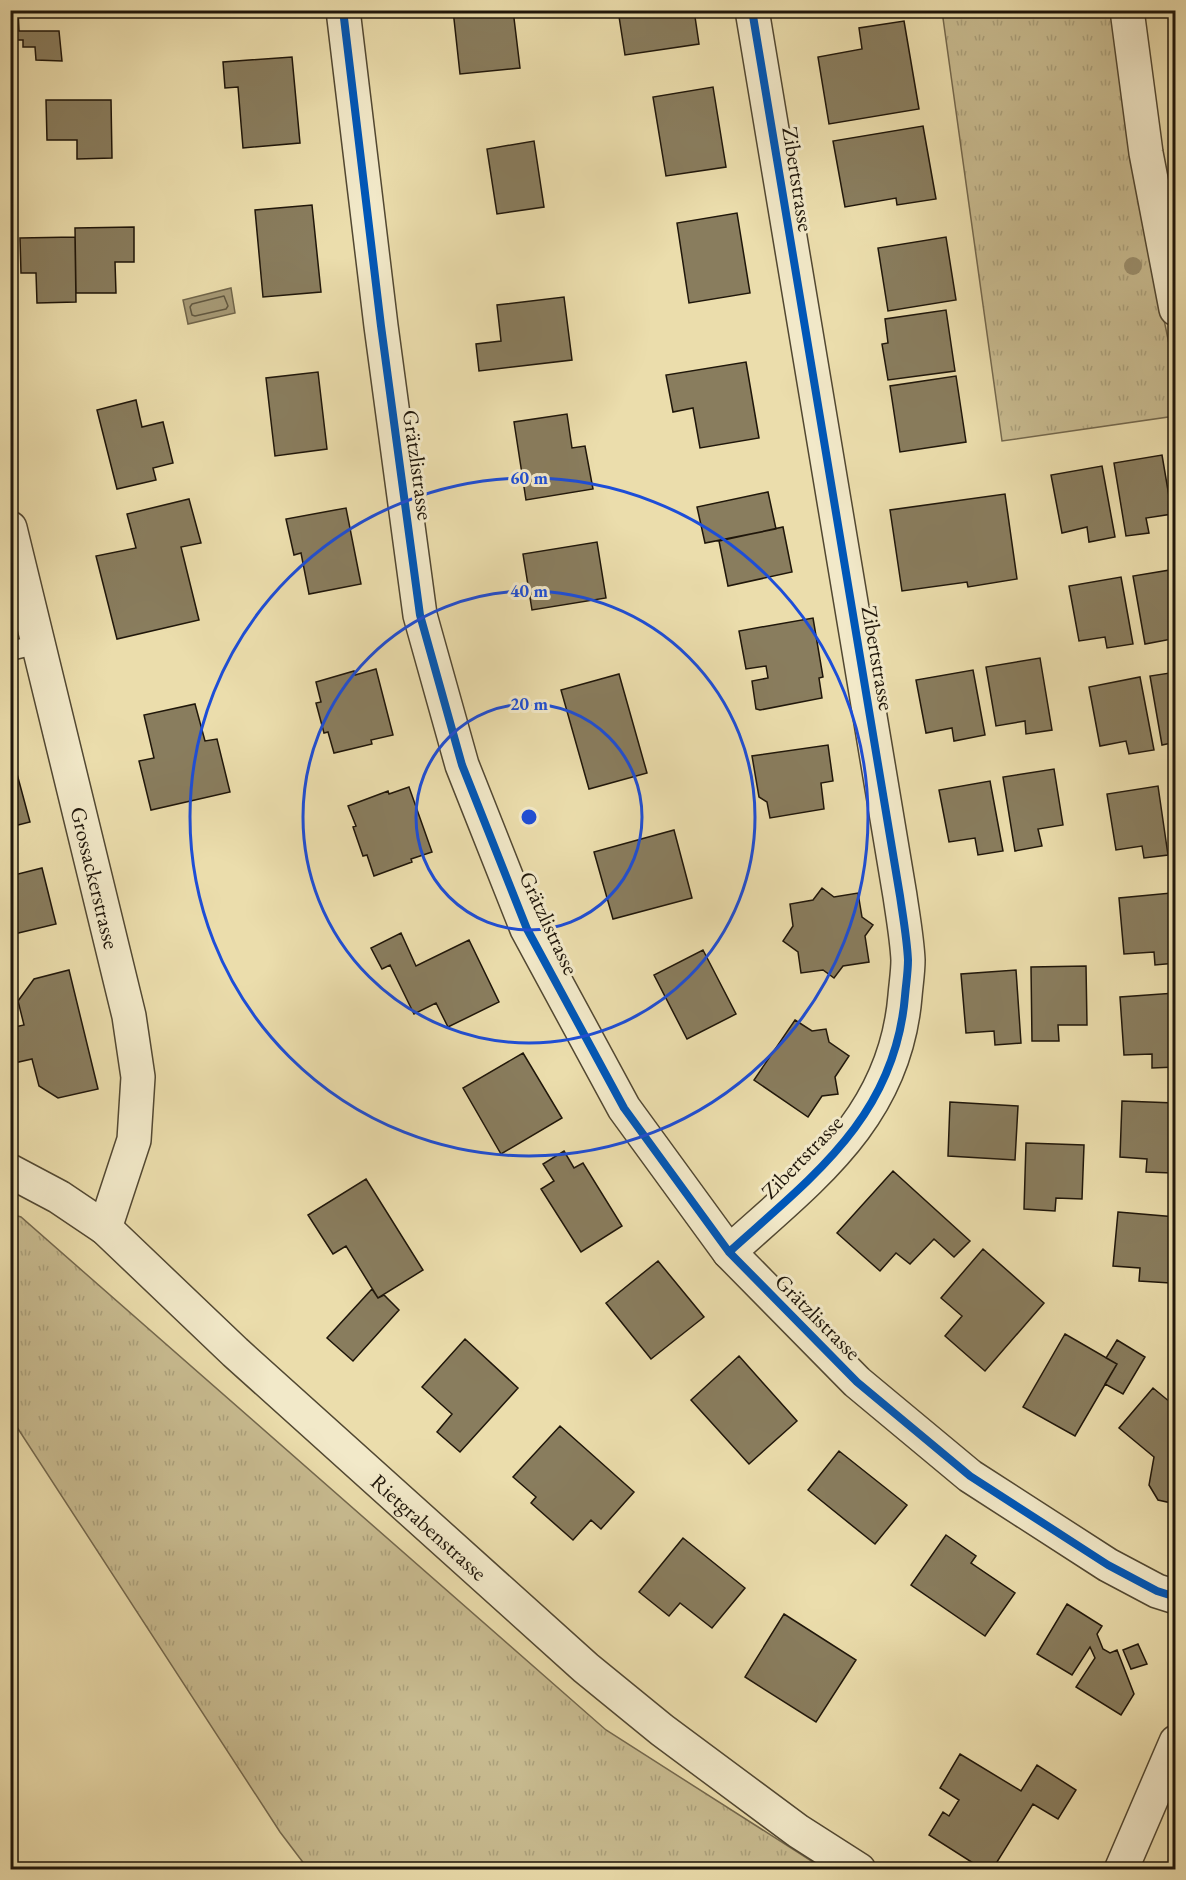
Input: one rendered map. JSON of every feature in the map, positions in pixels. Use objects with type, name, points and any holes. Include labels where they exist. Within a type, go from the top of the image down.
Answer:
[{"type":"street","name":"Grätzlistrasse","points":[[343,10],[381,326],[420,615],[462,765],[528,929],[624,1107],[729,1252],[857,1382],[970,1476],[1108,1565],[1157,1591],[1176,1597]]},
{"type":"street","name":"Zibertstrasse","points":[[729,1252],[823,1167],[863,1119],[889,1070],[903,1018],[908,961],[900,896],[752,10]]},
{"type":"street","points":[[1127,10],[1146,153],[1176,309]]},
{"type":"street","name":"Grossackerstrasse","points":[[10,528],[25,648],[129,1016],[138,1077],[134,1140],[105,1228]]},
{"type":"street","name":"Rietgrabenstrasse","points":[[10,1171],[59,1197],[105,1228],[235,1352],[586,1668],[662,1730],[789,1824],[859,1869]]},
{"type":"street","points":[[1121,1869],[1176,1742]]},
{"type":"green space","points":[[942,11],[1116,11],[1133,169],[1175,373],[1175,416],[1002,441]]},
{"type":"green space","points":[[11,1214],[21,1217],[606,1730],[824,1869],[308,1869],[280,1832],[11,1418]]},
{"type":"water","points":[[231,288],[235,313],[188,324],[183,300]]},
{"type":"building","points":[[10,10],[18,10],[19,31],[59,31],[62,61],[36,60],[35,47],[23,47],[23,40],[10,40]]},
{"type":"building","points":[[453,10],[513,10],[520,68],[460,74]]},
{"type":"building","points":[[618,10],[694,10],[699,44],[625,55]]},
{"type":"building","points":[[904,21],[919,109],[829,124],[818,57],[862,49],[859,28]]},
{"type":"building","points":[[292,57],[300,143],[243,148],[238,87],[225,88],[223,62]]},
{"type":"building","points":[[713,87],[726,167],[666,176],[653,97]]},
{"type":"building","points":[[46,100],[111,100],[112,158],[77,159],[77,140],[47,140]]},
{"type":"building","points":[[923,126],[936,199],[897,205],[896,198],[845,207],[833,141]]},
{"type":"building","points":[[534,141],[544,207],[497,214],[487,149]]},
{"type":"building","points":[[312,205],[321,292],[263,297],[255,210]]},
{"type":"building","points":[[737,213],[750,293],[689,303],[677,223]]},
{"type":"building","points":[[134,227],[134,262],[115,262],[116,293],[76,293],[75,228]]},
{"type":"building","points":[[75,237],[76,302],[37,303],[36,273],[21,273],[20,238]]},
{"type":"building","points":[[946,237],[956,300],[888,311],[878,248]]},
{"type":"building","points":[[564,297],[572,360],[479,371],[476,344],[501,341],[497,305]]},
{"type":"building","points":[[946,310],[955,371],[888,380],[882,344],[888,343],[885,319]]},
{"type":"building","points":[[746,362],[759,438],[700,448],[693,408],[673,412],[666,375]]},
{"type":"building","points":[[318,372],[327,449],[275,456],[266,378]]},
{"type":"building","points":[[956,376],[966,442],[900,452],[890,386]]},
{"type":"building","points":[[136,400],[142,427],[163,422],[173,463],[153,468],[156,480],[117,489],[97,410]]},
{"type":"building","points":[[567,414],[572,448],[585,446],[593,489],[526,500],[514,422]]},
{"type":"building","points":[[1162,455],[1172,514],[1146,518],[1149,533],[1126,536],[1114,463]]},
{"type":"building","points":[[1102,466],[1115,537],[1089,542],[1087,527],[1062,533],[1051,475]]},
{"type":"building","points":[[768,492],[776,529],[705,543],[697,507]]},
{"type":"building","points":[[1005,494],[1017,579],[968,587],[967,582],[902,591],[890,510]]},
{"type":"building","points":[[189,499],[201,543],[181,547],[199,620],[117,639],[96,556],[136,548],[127,514]]},
{"type":"building","points":[[346,508],[361,584],[309,594],[301,553],[294,555],[286,519]]},
{"type":"building","points":[[783,527],[792,572],[728,586],[719,541]]},
{"type":"building","points":[[597,542],[606,598],[532,610],[523,554]]},
{"type":"building","points":[[1176,569],[1176,625],[1169,626],[1172,639],[1145,644],[1133,576]]},
{"type":"building","points":[[1121,577],[1133,644],[1107,648],[1105,637],[1079,641],[1069,586]]},
{"type":"building","points":[[813,618],[823,677],[819,678],[822,698],[756,709],[752,681],[768,678],[766,666],[746,669],[739,631]]},
{"type":"building","points":[[1040,658],[1052,730],[1026,734],[1025,721],[996,726],[986,667]]},
{"type":"building","points":[[376,669],[393,735],[371,740],[372,744],[334,753],[328,732],[324,733],[316,703],[321,702],[316,682],[354,671],[355,675]]},
{"type":"building","points":[[973,670],[985,735],[954,741],[952,728],[926,733],[916,680]]},
{"type":"building","points":[[1176,672],[1176,742],[1162,745],[1150,676]]},
{"type":"building","points":[[619,674],[647,773],[589,789],[561,690]]},
{"type":"building","points":[[1140,677],[1154,750],[1129,754],[1126,741],[1100,746],[1089,687]]},
{"type":"building","points":[[195,704],[205,741],[217,739],[230,792],[151,810],[139,761],[154,758],[144,715]]},
{"type":"building","points":[[828,745],[833,781],[821,783],[824,809],[770,818],[767,802],[759,797],[752,756]]},
{"type":"building","points":[[10,748],[30,822],[10,827]]},
{"type":"building","points":[[1054,769],[1063,825],[1038,829],[1042,846],[1015,851],[1003,777]]},
{"type":"building","points":[[990,781],[1003,851],[978,855],[975,838],[949,842],[939,790]]},
{"type":"building","points":[[1176,785],[1176,819],[1170,786]]},
{"type":"building","points":[[1158,786],[1168,855],[1144,858],[1142,846],[1116,850],[1107,794]]},
{"type":"building","points":[[409,787],[432,852],[374,876],[367,855],[363,856],[353,827],[356,826],[348,806],[388,791],[389,794]]},
{"type":"building","points":[[674,830],[692,898],[613,919],[594,852]]},
{"type":"building","points":[[42,868],[56,924],[10,935],[10,876]]},
{"type":"building","points":[[822,888],[834,897],[858,893],[862,917],[873,925],[865,936],[869,962],[843,966],[834,978],[823,970],[801,973],[798,952],[783,941],[793,926],[790,904],[813,900]]},
{"type":"building","points":[[1171,893],[1176,963],[1155,965],[1154,952],[1124,954],[1119,898]]},
{"type":"building","points":[[401,933],[416,966],[469,940],[499,1002],[448,1027],[436,1003],[414,1014],[390,965],[382,969],[371,948]]},
{"type":"building","points":[[703,950],[736,1014],[687,1039],[654,975]]},
{"type":"building","points":[[1086,966],[1087,1025],[1058,1025],[1059,1041],[1032,1041],[1031,967]]},
{"type":"building","points":[[69,970],[98,1089],[58,1098],[39,1086],[32,1059],[10,1064],[10,1028],[24,1025],[18,1001],[34,979]]},
{"type":"building","points":[[1016,970],[1021,1043],[995,1045],[994,1031],[966,1033],[961,974]]},
{"type":"building","points":[[1175,993],[1176,1067],[1152,1068],[1152,1054],[1124,1055],[1120,997]]},
{"type":"building","points":[[795,1020],[812,1031],[826,1029],[829,1042],[849,1056],[835,1077],[838,1094],[822,1096],[808,1117],[754,1080]]},
{"type":"building","points":[[523,1053],[562,1118],[501,1154],[463,1088]]},
{"type":"building","points":[[1122,1101],[1175,1103],[1172,1173],[1146,1172],[1147,1159],[1120,1157]]},
{"type":"building","points":[[950,1102],[1018,1106],[1015,1160],[948,1156]]},
{"type":"building","points":[[1026,1143],[1084,1145],[1082,1199],[1056,1198],[1055,1211],[1024,1209]]},
{"type":"building","points":[[564,1151],[574,1168],[583,1163],[622,1226],[581,1252],[541,1189],[554,1181],[543,1164]]},
{"type":"building","points":[[893,1171],[970,1241],[954,1257],[934,1239],[910,1264],[896,1253],[880,1271],[837,1233]]},
{"type":"building","points":[[366,1179],[423,1270],[378,1298],[346,1246],[333,1254],[308,1215]]},
{"type":"building","points":[[1118,1212],[1176,1217],[1170,1283],[1139,1281],[1140,1268],[1113,1266]]},
{"type":"building","points":[[983,1249],[1044,1303],[985,1371],[945,1336],[962,1316],[941,1298]]},
{"type":"building","points":[[658,1261],[704,1317],[651,1359],[606,1303]]},
{"type":"building","points":[[372,1289],[378,1298],[384,1295],[399,1310],[353,1361],[327,1338]]},
{"type":"building","points":[[1065,1334],[1117,1364],[1075,1436],[1023,1407]]},
{"type":"building","points":[[465,1339],[518,1388],[460,1452],[437,1432],[452,1414],[422,1387]]},
{"type":"building","points":[[1117,1340],[1145,1357],[1123,1394],[1105,1384],[1117,1364],[1106,1358]]},
{"type":"building","points":[[739,1356],[797,1421],[749,1464],[691,1400]]},
{"type":"building","points":[[1153,1388],[1176,1407],[1176,1504],[1158,1500],[1149,1485],[1154,1457],[1119,1428]]},
{"type":"building","points":[[560,1426],[634,1492],[601,1529],[591,1520],[573,1540],[531,1503],[536,1497],[513,1477]]},
{"type":"building","points":[[839,1451],[907,1505],[875,1544],[808,1490]]},
{"type":"building","points":[[946,1535],[976,1556],[971,1563],[1015,1593],[985,1636],[911,1585]]},
{"type":"building","points":[[683,1538],[745,1588],[712,1628],[680,1603],[669,1616],[639,1592]]},
{"type":"building","points":[[1067,1604],[1102,1626],[1097,1634],[1103,1649],[1110,1653],[1117,1650],[1134,1694],[1121,1715],[1076,1687],[1095,1658],[1090,1647],[1072,1675],[1037,1654]]},
{"type":"building","points":[[784,1614],[856,1660],[816,1722],[745,1677]]},
{"type":"building","points":[[1138,1644],[1147,1664],[1131,1669],[1123,1650]]},
{"type":"building","points":[[960,1754],[1021,1791],[1037,1765],[1076,1790],[1058,1819],[1033,1804],[992,1870],[984,1870],[929,1835],[943,1812],[949,1816],[959,1800],[940,1788]]},
{"type":"cycle path","points":[[343,10],[381,326],[420,615],[462,765],[527,929],[624,1108],[729,1252],[857,1382],[970,1476],[1108,1565],[1157,1591],[1176,1597]]},
{"type":"cycle path","points":[[729,1252],[819,1170],[867,1110],[885,1076],[898,1039],[908,960],[900,896],[752,10]]}]
